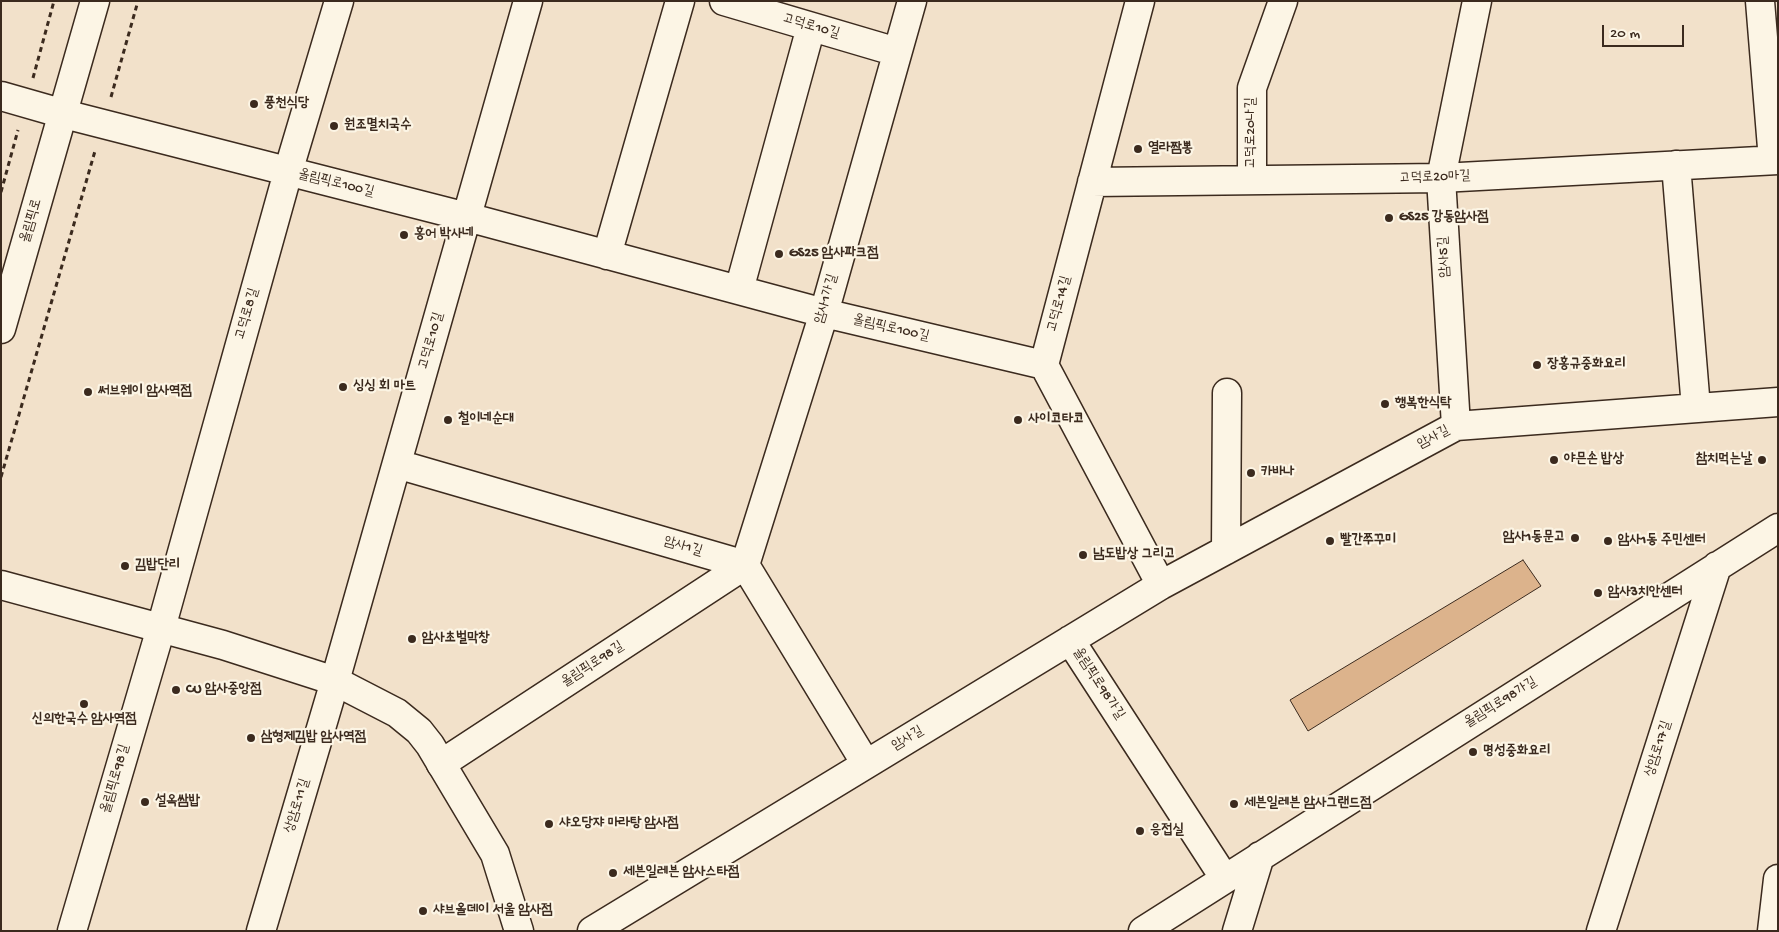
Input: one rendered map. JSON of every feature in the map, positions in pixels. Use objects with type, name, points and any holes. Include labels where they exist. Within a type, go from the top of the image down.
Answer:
[{"type":"street","name":"올림픽로","points":[[1,329],[95,1]]},
{"type":"street","name":"고덕로8길","points":[[161,628],[288,172],[339,1]]},
{"type":"street","name":"고덕로10길","points":[[335,681],[528,1]]},
{"type":"street","points":[[607,255],[680,1]]},
{"type":"street","name":"고덕로10길","points":[[724,1],[898,52]]},
{"type":"street","name":"암사1가길","points":[[745,565],[824,313],[912,1]]},
{"type":"street","name":"고덕로14길","points":[[1044,365],[1140,1]]},
{"type":"street","name":"고덕로20나길","points":[[1252,180],[1252,88],[1283,1]]},
{"type":"street","name":"암사5길","points":[[1456,426],[1441,178],[1477,1]]},
{"type":"street","points":[[1760,1],[1776,160]]},
{"type":"street","points":[[739,290],[811,27]]},
{"type":"street","points":[[1,96],[64,114]]},
{"type":"street","name":"올림픽로100길","points":[[64,114],[467,217],[824,313],[1044,365]]},
{"type":"street","name":"고덕로20마길","points":[[1092,182],[1441,178],[1776,160]]},
{"type":"street","points":[[1676,165],[1696,408]]},
{"type":"street","points":[[1044,365],[1161,585]]},
{"type":"street","points":[[1226,550],[1227,393]]},
{"type":"street","name":"암사길","points":[[592,931],[1161,585],[1456,426],[1778,402]]},
{"type":"street","name":"암사1길","points":[[397,464],[745,565]]},
{"type":"street","name":"올림픽로98가길","points":[[1143,931],[1717,566],[1777,531]]},
{"type":"street","points":[[745,565],[866,764]]},
{"type":"street","name":"올림픽로98길","points":[[441,764],[745,565]]},
{"type":"street","name":"상암로17길","points":[[1601,931],[1717,566]]},
{"type":"street","points":[[1,584],[223,645],[335,681],[397,713],[419,731],[430,745],[495,854],[519,931]]},
{"type":"street","name":"올림픽로98길","points":[[72,931],[161,628]]},
{"type":"street","name":"올림픽로98가길","points":[[1070,640],[1225,878]]},
{"type":"street","name":"상암로11길","points":[[261,931],[335,681]]},
{"type":"street","points":[[1237,931],[1260,856]]},
{"type":"street","points":[[1772,931],[1778,879]]},
{"type":"path","points":[[1,477],[138,1]]},
{"type":"building","points":[[1523,560],[1541,586],[1308,731],[1290,700]]},
{"type":"place","name":"풍천식당","points":[[254,104]]},
{"type":"place","name":"원조멸치국수","points":[[334,126]]},
{"type":"place","name":"열라짬뽕","points":[[1138,149]]},
{"type":"place","name":"GS25 강동암사점","points":[[1389,218]]},
{"type":"place","name":"홍어 박사네","points":[[404,235]]},
{"type":"place","name":"GS25 암사파크점","points":[[779,254]]},
{"type":"place","name":"장홍규중화요리","points":[[1537,365]]},
{"type":"place","name":"싱싱 회 마트","points":[[343,387]]},
{"type":"place","name":"써브웨이 암사역점","points":[[88,392]]},
{"type":"place","name":"행복한식탁","points":[[1385,404]]},
{"type":"place","name":"철이네순대","points":[[448,420]]},
{"type":"place","name":"사이코타코","points":[[1018,420]]},
{"type":"place","name":"야믄손 밥상","points":[[1554,460]]},
{"type":"place","name":"참치먹는날","points":[[1762,460]]},
{"type":"place","name":"카바나","points":[[1251,473]]},
{"type":"place","name":"암사1동문고","points":[[1575,538]]},
{"type":"place","name":"빨간쭈꾸미","points":[[1330,541]]},
{"type":"place","name":"암사1동 주민센터","points":[[1608,541]]},
{"type":"place","name":"남도밥상 그리고","points":[[1083,555]]},
{"type":"place","name":"김밥단리","points":[[125,566]]},
{"type":"place","name":"암사3치안센터","points":[[1598,593]]},
{"type":"place","name":"암사초벌막창","points":[[412,639]]},
{"type":"place","name":"CU 암사중앙점","points":[[176,690]]},
{"type":"place","name":"신의한국수 암사역점","points":[[84,704]]},
{"type":"place","name":"삼형제김밥 암사역점","points":[[251,738]]},
{"type":"place","name":"명성중화요리","points":[[1473,752]]},
{"type":"place","name":"설옥쌈밥","points":[[145,802]]},
{"type":"place","name":"세븐일레븐 암사그랜드점","points":[[1234,804]]},
{"type":"place","name":"샤오당쟈 마라탕 암사점","points":[[549,824]]},
{"type":"place","name":"응접실","points":[[1140,831]]},
{"type":"place","name":"세븐일레븐 암사스타점","points":[[613,873]]},
{"type":"place","name":"샤브올데이 서울 암사점","points":[[423,911]]}]
